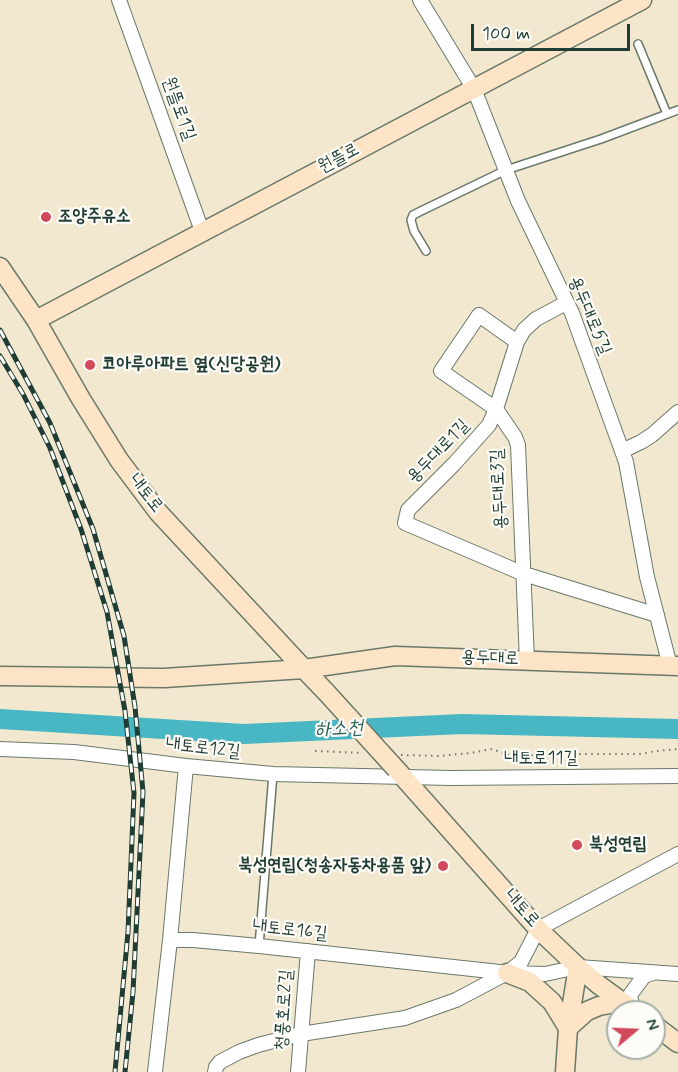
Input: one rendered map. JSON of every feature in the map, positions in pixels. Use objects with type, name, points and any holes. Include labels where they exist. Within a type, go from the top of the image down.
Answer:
[{"type":"street","name":"원뜰로1길","points":[[119,0],[202,231]]},
{"type":"street","name":"용두대로5길","points":[[420,0],[474,89],[523,212],[572,314],[626,462],[647,577],[674,666]]},
{"type":"street","name":"원뜰로","points":[[36,320],[642,0]]},
{"type":"street","name":"내토로","points":[[0,267],[36,320],[119,460],[158,512],[398,767],[538,929],[578,967],[619,1000]]},
{"type":"street","name":"용두대로1길","points":[[524,573],[405,523],[408,510],[489,425],[517,342],[524,330],[536,319],[566,303]]},
{"type":"street","name":"용두대로3길","points":[[517,342],[479,315],[441,371],[496,409],[518,445],[526,661]]},
{"type":"street","points":[[622,451],[652,435],[678,412]]},
{"type":"street","points":[[524,573],[657,615]]},
{"type":"street","name":"용두대로","points":[[0,676],[164,678],[304,669],[395,656],[674,666]]},
{"type":"street","name":"내토로12길","points":[[0,749],[74,752],[273,774],[398,767]]},
{"type":"street","points":[[155,1072],[186,766]]},
{"type":"street","name":"내토로11길","points":[[398,767],[678,776]]},
{"type":"street","points":[[214,1072],[220,1062],[239,1052],[277,1039],[405,1018],[456,1000],[507,973],[520,962],[538,929],[678,854]]},
{"type":"street","name":"내토로16길","points":[[170,940],[259,946],[507,973],[545,974],[578,967],[678,974]]},
{"type":"street","name":"청풍호로2길","points":[[298,1072],[308,951]]},
{"type":"street","points":[[565,1072],[568,1028],[578,967]]},
{"type":"street","points":[[507,973],[530,982],[552,1002],[568,1028]]},
{"type":"street","points":[[630,1000],[630,996],[644,976],[654,973]]},
{"type":"street","points":[[568,1028],[587,1011],[599,1006],[606,1006]]},
{"type":"lane","points":[[638,44],[667,114]]},
{"type":"lane","points":[[426,251],[414,231],[411,220],[413,215],[506,170],[601,139],[678,110]]},
{"type":"lane","points":[[259,946],[273,774]]},
{"type":"path","points":[[398,767],[440,756],[492,748],[512,756],[639,754],[678,750]]},
{"type":"path","points":[[315,752],[372,754]]},
{"type":"waterway","name":"하소천","points":[[0,719],[244,734],[462,724],[678,729]]},
{"type":"railway","points":[[0,330],[50,423],[93,529],[124,636],[135,707],[143,792],[133,992],[125,1072]]},
{"type":"railway","points":[[0,356],[23,394],[50,448],[81,529],[107,612],[125,711],[134,793],[128,932],[115,1072]]},
{"type":"place","name":"조양주유소","points":[[46,217]]},
{"type":"place","name":"코아루아파트 옆(신당공원)","points":[[90,365]]},
{"type":"place","name":"북성연립","points":[[577,845]]},
{"type":"place","name":"북성연립(청송자동차용품 앞)","points":[[443,866]]}]
